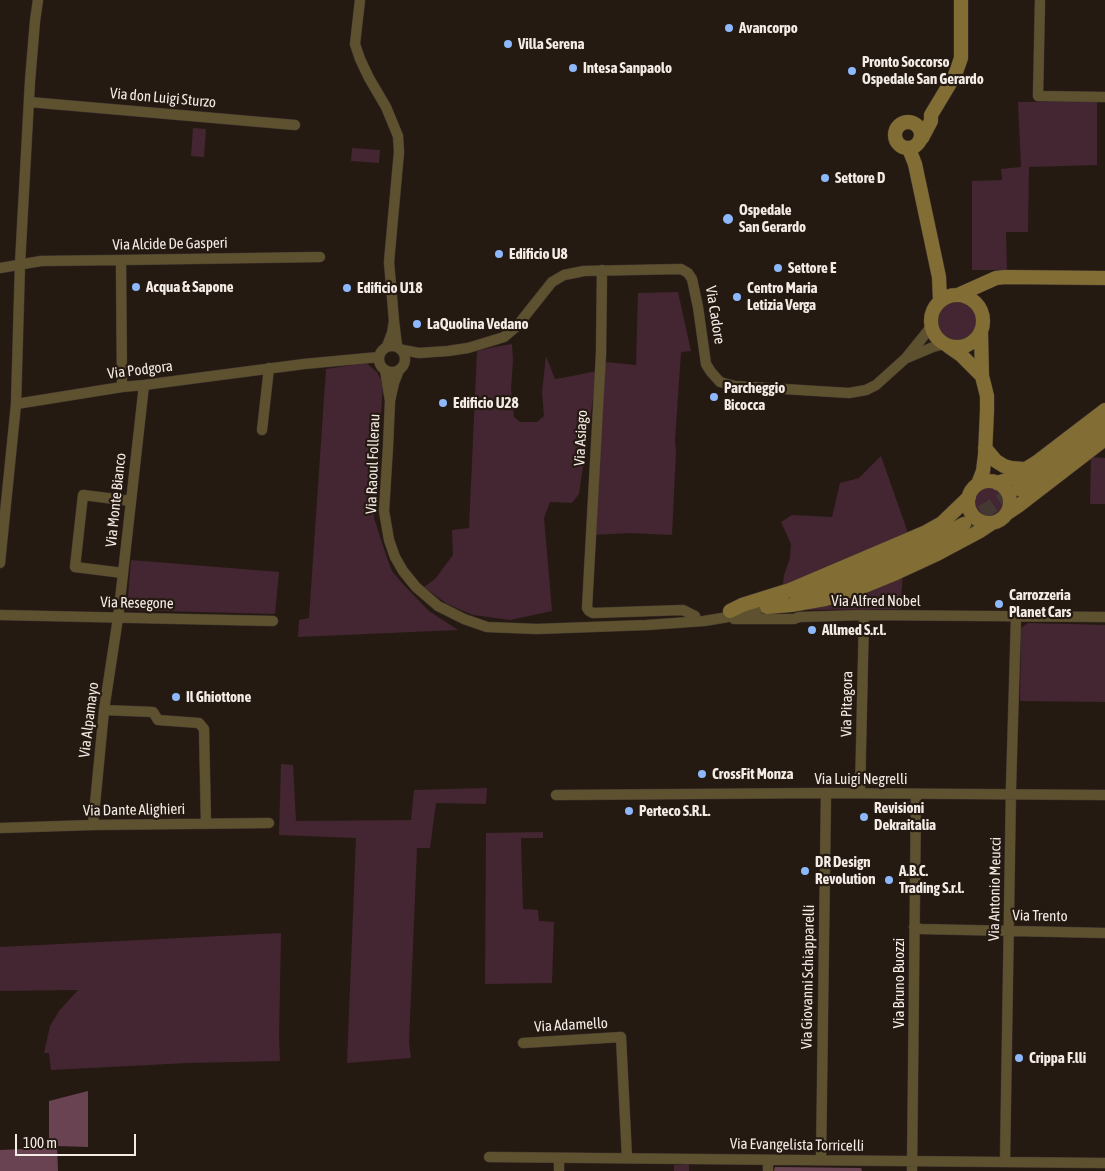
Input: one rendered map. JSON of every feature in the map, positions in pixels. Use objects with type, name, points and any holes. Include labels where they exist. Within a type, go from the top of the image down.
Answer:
[{"type":"street","points":[[0,563],[16,404],[20,264],[29,102],[38,0]]},
{"type":"street","points":[[360,0],[355,44],[369,78],[386,106],[398,136],[399,152],[389,262],[396,348]]},
{"type":"street","points":[[931,115],[925,116],[915,123],[907,122],[901,124],[895,134],[899,145],[902,147],[917,143],[955,75],[960,58],[961,0]]},
{"type":"street","points":[[1040,0],[1038,96],[1105,97]]},
{"type":"street","name":"Via don Luigi Sturzo","points":[[29,102],[295,125]]},
{"type":"street","points":[[915,123],[921,130],[917,143],[915,164],[939,276],[950,297]]},
{"type":"street","name":"Via Alcide De Gasperi","points":[[0,268],[41,260],[320,257]]},
{"type":"street","points":[[121,260],[122,387]]},
{"type":"street","name":"Via Cadore","points":[[396,348],[410,352],[448,352],[499,340],[511,332],[523,320],[552,282],[564,275],[584,270],[681,269],[688,273],[692,279],[706,364],[720,382],[735,386],[849,393],[866,390],[876,385],[906,358],[931,327],[930,320],[935,306],[950,297]]},
{"type":"street","name":"Via Asiago","points":[[587,608],[601,354],[602,270]]},
{"type":"street","points":[[950,297],[996,278],[1105,278]]},
{"type":"street","points":[[975,301],[986,282]]},
{"type":"street","points":[[729,614],[742,605],[790,590],[924,533],[942,523],[969,497],[972,490],[978,484],[983,471],[985,451],[987,396],[982,376],[981,332],[983,316],[975,301],[967,296],[950,297]]},
{"type":"street","points":[[931,327],[936,337],[961,355],[982,376]]},
{"type":"street","name":"Via Cadore","points":[[906,358],[933,347],[967,345],[975,340],[981,332]]},
{"type":"street","points":[[384,348],[396,348],[405,354],[406,360],[399,370],[390,372],[381,366],[379,357],[384,348]]},
{"type":"street","name":"Via Podgora","points":[[16,404],[122,387],[269,368],[379,357]]},
{"type":"street","points":[[262,430],[269,368]]},
{"type":"street","name":"Via Raoul Follerau","points":[[385,370],[390,401]]},
{"type":"street","name":"Via Raoul Follerau","points":[[399,370],[390,401],[384,511],[389,540],[395,557],[416,587],[438,606],[464,620],[487,626],[563,629],[648,622]]},
{"type":"street","name":"Via Monte Bianco","points":[[118,618],[144,385]]},
{"type":"street","points":[[978,484],[995,483],[1010,478],[1037,462],[1105,410]]},
{"type":"street","points":[[1019,489],[1105,424]]},
{"type":"street","points":[[729,614],[825,599],[896,573],[1000,519],[1105,439]]},
{"type":"street","points":[[985,451],[1004,466],[1024,469]]},
{"type":"street","points":[[985,451],[995,483],[1005,490],[1009,499],[1006,514]]},
{"type":"street","points":[[123,573],[75,567],[84,495],[131,501]]},
{"type":"street","points":[[969,497],[969,507],[973,516],[982,522],[992,523]]},
{"type":"street","points":[[767,607],[876,568],[918,549],[964,524]]},
{"type":"street","points":[[729,614],[817,589]]},
{"type":"street","name":"Via Alfred Nobel","points":[[587,608],[593,613],[683,610],[695,616]]},
{"type":"street","name":"Via Alfred Nobel","points":[[648,622],[704,621],[729,614]]},
{"type":"street","name":"Via Alfred Nobel","points":[[648,622],[729,614],[738,620],[864,615],[1105,618]]},
{"type":"street","name":"Via Resegone","points":[[0,615],[273,621]]},
{"type":"street","name":"Via Pitagora","points":[[860,794],[864,615]]},
{"type":"street","name":"Via Antonio Meucci","points":[[1005,1162],[1016,617]]},
{"type":"street","name":"Via Alpamayo","points":[[93,825],[104,710],[118,618]]},
{"type":"street","points":[[104,710],[153,712],[158,720],[199,723],[204,729],[206,824]]},
{"type":"street","name":"Via Giovanni Schiapparelli","points":[[821,1160],[826,793]]},
{"type":"street","name":"Via Luigi Negrelli","points":[[556,794],[1105,795]]},
{"type":"street","name":"Via Bruno Buozzi","points":[[912,1166],[916,794]]},
{"type":"street","name":"Via Dante Alighieri","points":[[0,828],[269,823]]},
{"type":"street","name":"Via Trento","points":[[914,927],[921,929],[1105,933]]},
{"type":"street","name":"Via Adamello","points":[[523,1043],[621,1038],[627,1158]]},
{"type":"street","name":"Via Evangelista Torricelli","points":[[489,1157],[821,1160],[912,1166],[1005,1162],[1105,1163]]},
{"type":"street","points":[[558,1158],[559,1171]]},
{"type":"street","points":[[768,1160],[768,1171]]},
{"type":"shaded area","points":[[1097,101],[1097,165],[1029,167],[1028,232],[1006,232],[1007,270],[972,270],[972,181],[1002,180],[1001,169],[1021,167],[1018,102]]},
{"type":"shaded area","points":[[193,128],[206,129],[204,157],[191,156]]},
{"type":"shaded area","points":[[352,148],[380,150],[379,163],[351,161]]},
{"type":"shaded area","points":[[678,292],[691,351],[681,352],[675,440],[672,535],[630,533],[590,535],[605,362],[636,365],[638,293]]},
{"type":"shaded area","points":[[957,297],[970,301],[976,307],[980,320],[976,333],[970,339],[957,343],[944,339],[938,333],[934,320],[938,307],[944,301]]},
{"type":"shaded area","points":[[512,344],[511,390],[514,417],[520,422],[537,422],[544,416],[542,392],[546,356],[555,379],[597,371],[579,494],[572,503],[550,502],[544,518],[552,611],[510,620],[473,615],[447,604],[424,587],[435,579],[453,555],[452,530],[469,528],[477,351]]},
{"type":"shaded area","points":[[366,363],[377,372],[383,384],[374,518],[386,555],[392,571],[402,583],[429,611],[458,630],[298,637],[299,620],[309,618],[326,369]]},
{"type":"shaded area","points":[[881,456],[908,533],[822,568],[795,584],[783,584],[790,558],[791,544],[781,522],[792,515],[832,517],[840,483],[859,478]]},
{"type":"shaded area","points":[[1091,457],[1105,458],[1105,504],[1090,504]]},
{"type":"shaded area","points":[[989,488],[995,489],[1003,497],[1003,509],[995,517],[989,518],[983,517],[975,509],[974,503],[975,497],[983,489]]},
{"type":"shaded area","points":[[131,560],[279,572],[275,614],[127,610]]},
{"type":"shaded area","points":[[903,574],[900,609],[800,610]]},
{"type":"shaded area","points":[[1028,623],[1105,625],[1105,702],[1020,701],[1021,628]]},
{"type":"shaded area","points":[[281,764],[293,765],[296,821],[411,820],[414,790],[487,788],[486,804],[436,803],[430,848],[417,848],[409,1043],[411,1058],[347,1063],[356,838],[279,835]]},
{"type":"shaded area","points":[[543,832],[543,838],[521,838],[523,909],[538,910],[539,921],[554,922],[552,983],[485,984],[486,833]]},
{"type":"shaded area","points":[[281,933],[280,1061],[188,1063],[51,1070],[49,1053],[44,1053],[50,1026],[59,1011],[78,990],[0,991],[0,947]]},
{"type":"shaded area","points":[[88,1091],[88,1147],[57,1146],[58,1171],[0,1171],[0,1150],[49,1148],[49,1101]]},
{"type":"shaded area","points":[[689,1164],[689,1171],[674,1171],[674,1165]]},
{"type":"shaded area","points":[[775,1167],[861,1168],[862,1171],[774,1171]]},
{"type":"tunnel","points":[[964,524],[1019,489]]},
{"type":"place","name":"Avancorpo","points":[[729,28]]},
{"type":"place","name":"Villa Serena","points":[[508,44]]},
{"type":"place","name":"Intesa Sanpaolo","points":[[573,68]]},
{"type":"place","name":"Pronto Soccorso Ospedale San Gerardo","points":[[852,71]]},
{"type":"place","name":"Settore D","points":[[825,178]]},
{"type":"place","name":"Ospedale San Gerardo","points":[[728,219]]},
{"type":"place","name":"Edificio U8","points":[[499,254]]},
{"type":"place","name":"Settore E","points":[[778,268]]},
{"type":"place","name":"Acqua & Sapone","points":[[136,287]]},
{"type":"place","name":"Edificio U18","points":[[347,288]]},
{"type":"place","name":"Centro Maria Letizia Verga","points":[[737,297]]},
{"type":"place","name":"LaQuolina Vedano","points":[[417,324]]},
{"type":"place","name":"Parcheggio Bicocca","points":[[714,397]]},
{"type":"place","name":"Edificio U28","points":[[443,403]]},
{"type":"place","name":"Carrozzeria Planet Cars","points":[[999,604]]},
{"type":"place","name":"Allmed S.r.l.","points":[[812,630]]},
{"type":"place","name":"Il Ghiottone","points":[[176,697]]},
{"type":"place","name":"CrossFit Monza","points":[[702,774]]},
{"type":"place","name":"Perteco S.R.L.","points":[[629,811]]},
{"type":"place","name":"Revisioni Dekraitalia","points":[[864,817]]},
{"type":"place","name":"DR Design Revolution","points":[[805,871]]},
{"type":"place","name":"A.B.C. Trading S.r.l.","points":[[889,880]]},
{"type":"place","name":"Crippa F.lli","points":[[1019,1058]]}]
